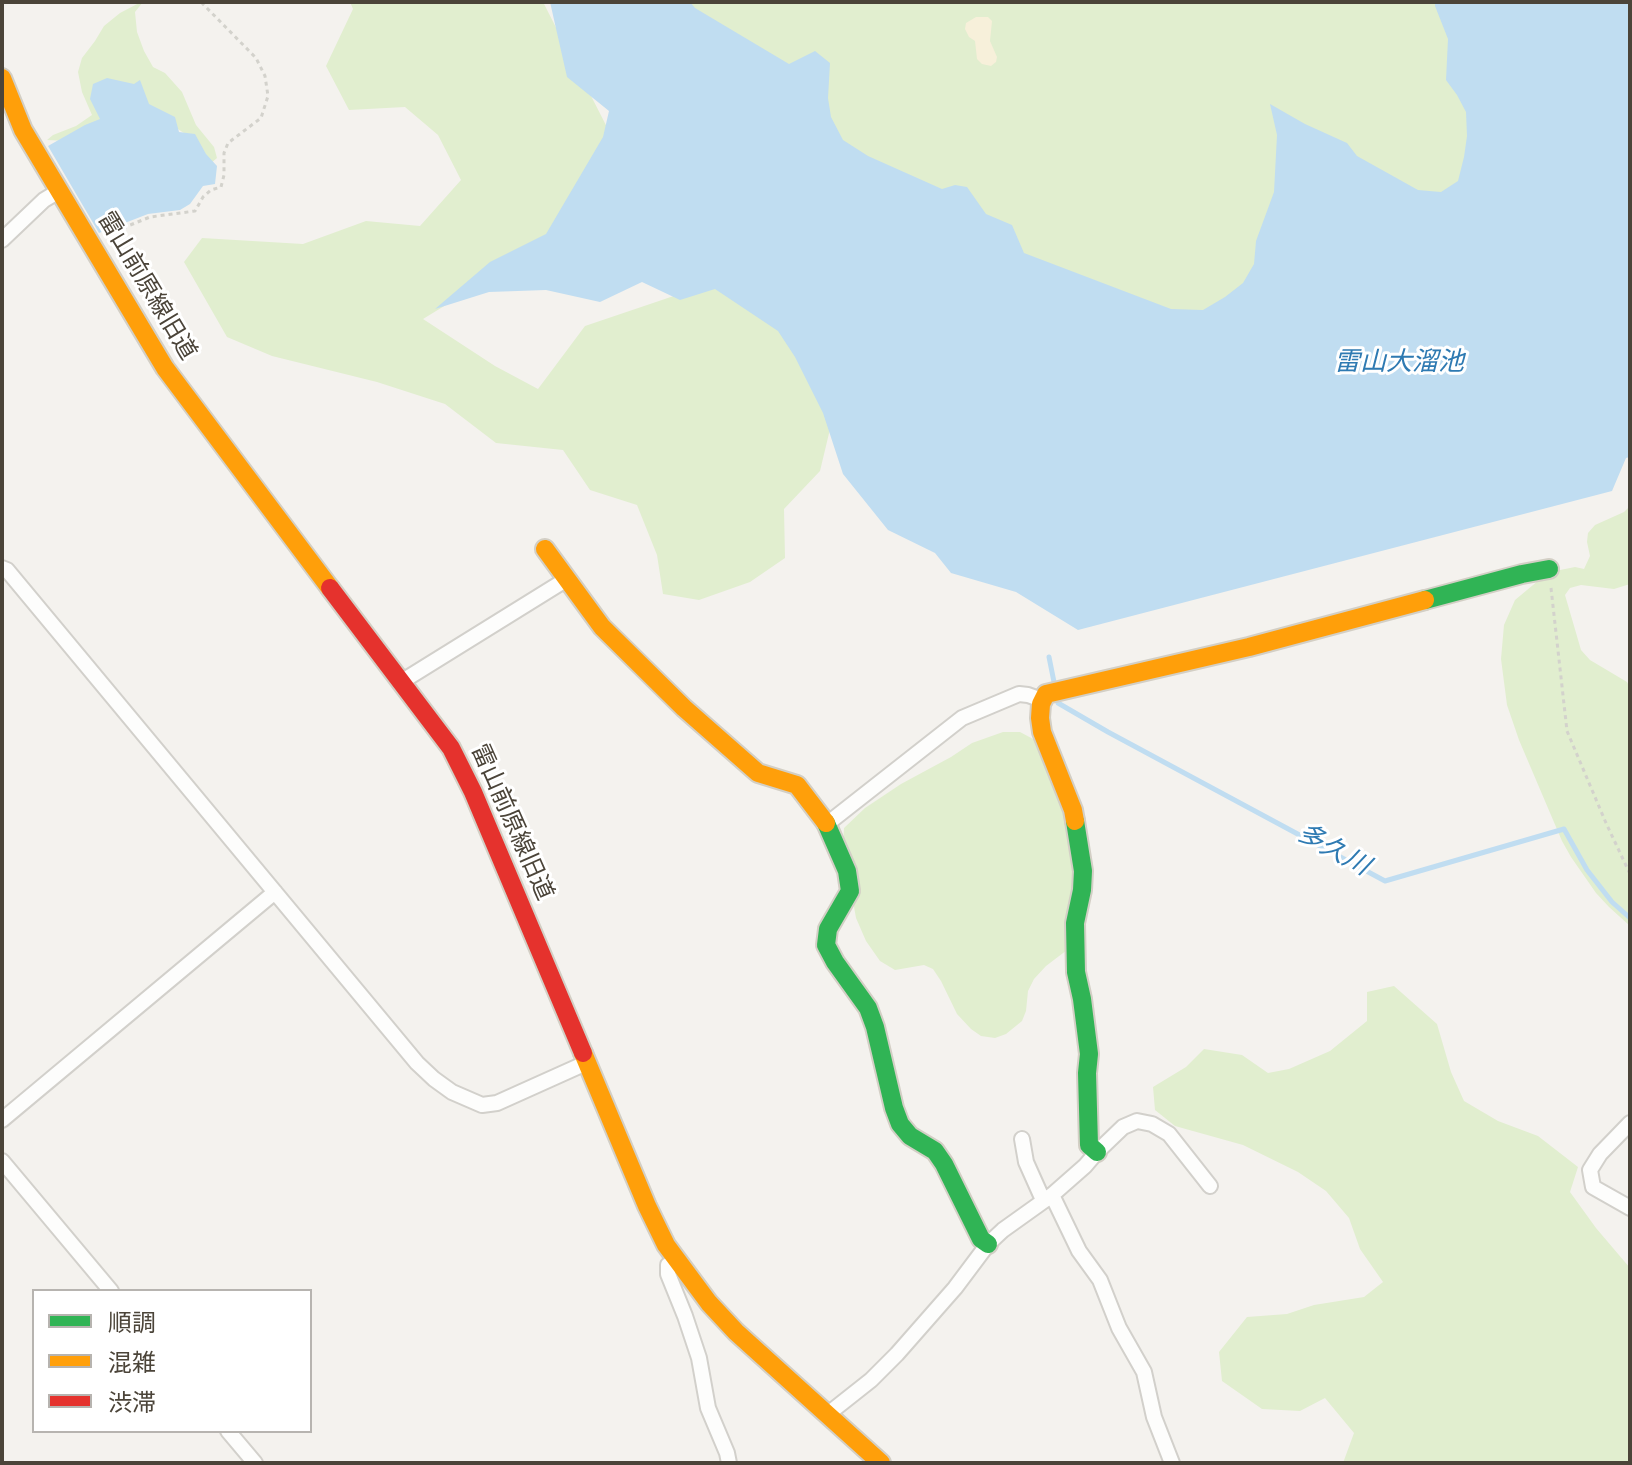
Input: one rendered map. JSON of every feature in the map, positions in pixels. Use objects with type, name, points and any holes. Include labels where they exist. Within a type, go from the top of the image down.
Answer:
[{"type":"street","name":"雷山前原線旧道","points":[[2,78],[23,130],[165,368],[451,748],[473,792],[655,1223],[676,1261],[729,1325],[881,1463]]},
{"type":"street","points":[[2,240],[44,200],[59,191]]},
{"type":"street","points":[[545,549],[602,627],[684,708],[758,773],[797,785],[827,824],[847,871],[850,891],[828,929],[826,945],[868,1008],[900,1124],[910,1136],[935,1151],[981,1239],[988,1244]]},
{"type":"street","points":[[2,568],[7,570],[417,1063],[452,1092],[482,1105],[497,1103],[586,1063]]},
{"type":"street","points":[[827,824],[962,718],[1019,694],[1050,695],[1549,569]]},
{"type":"street","points":[[401,682],[567,579]]},
{"type":"street","points":[[1050,695],[1040,718],[1042,732],[1073,810],[1083,871],[1075,923],[1076,972],[1089,1054],[1089,1145],[1097,1152]]},
{"type":"street","points":[[2,1120],[275,892]]},
{"type":"street","points":[[828,1414],[871,1380],[897,1354],[955,1288],[988,1244],[1085,1166],[1123,1127],[1137,1121],[1152,1124],[1169,1134],[1210,1186]]},
{"type":"street","points":[[1630,1123],[1600,1154],[1590,1170],[1593,1187],[1630,1208]]},
{"type":"street","points":[[1022,1139],[1026,1162],[1100,1280],[1119,1328],[1144,1372],[1154,1417],[1172,1463]]},
{"type":"street","points":[[2,1161],[109,1289]]},
{"type":"street","points":[[676,1261],[668,1265],[668,1274],[699,1358],[708,1408],[729,1463]]},
{"type":"street","points":[[230,1433],[255,1463]]},
{"type":"path","points":[[89,241],[150,217],[195,211],[203,197],[221,187],[228,143],[261,118],[268,96],[265,76],[256,58],[201,2]]},
{"type":"path","points":[[1549,569],[1567,731],[1630,874]]},
{"type":"green space","points":[[141,2],[135,12],[137,32],[144,51],[153,67],[165,73],[182,92],[196,125],[214,147],[217,158],[210,164],[191,138],[175,127],[107,119],[68,141],[47,140],[92,115],[78,72],[82,58],[104,26]]},
{"type":"green space","points":[[350,2],[543,2],[611,135],[549,242],[423,319],[495,366],[538,389],[585,326],[724,279],[780,317],[836,404],[820,471],[784,509],[785,558],[750,582],[699,600],[663,594],[657,555],[637,505],[590,490],[563,450],[496,443],[445,404],[377,382],[272,356],[227,337],[184,262],[202,238],[303,244],[366,221],[420,226],[461,180],[438,135],[405,107],[349,110],[326,66],[353,9]]},
{"type":"green space","points":[[677,2],[1457,2],[1477,152],[1455,198],[1256,293],[1185,322],[1052,278],[851,161],[788,76]]},
{"type":"green space","points":[[1630,506],[1630,584],[1614,589],[1581,585],[1570,588],[1565,595],[1581,650],[1590,660],[1627,682],[1630,688],[1630,926],[1596,893],[1562,841],[1507,705],[1501,659],[1504,625],[1515,600],[1539,580],[1560,570],[1584,569],[1590,556],[1588,533],[1595,525],[1624,512]]},
{"type":"green space","points":[[1003,732],[1020,732],[1035,740],[1082,826],[1071,947],[1034,979],[1028,991],[1022,1021],[1006,1034],[995,1038],[981,1036],[957,1014],[933,969],[924,965],[895,970],[880,961],[866,941],[856,918],[843,845],[844,828],[865,808],[972,743]]},
{"type":"green space","points":[[1394,986],[1437,1024],[1451,1072],[1464,1101],[1498,1121],[1538,1136],[1578,1167],[1570,1192],[1630,1268],[1630,1463],[1343,1463],[1354,1433],[1325,1398],[1300,1411],[1262,1409],[1222,1381],[1219,1352],[1247,1317],[1287,1314],[1314,1305],[1364,1297],[1383,1282],[1360,1249],[1349,1218],[1326,1191],[1298,1172],[1243,1145],[1175,1126],[1155,1110],[1153,1087],[1186,1067],[1204,1049],[1242,1055],[1268,1073],[1289,1069],[1330,1051],[1367,1021],[1367,992]]},
{"type":"sand","points":[[976,17],[988,17],[992,21],[990,41],[997,57],[991,66],[977,59],[975,41],[965,29],[966,23]]},
{"type":"water","name":"雷山大溜池","points":[[550,2],[690,2],[695,8],[789,64],[815,51],[830,63],[828,98],[831,117],[843,140],[868,156],[942,189],[955,185],[967,187],[986,214],[1012,225],[1024,253],[1171,309],[1203,310],[1243,283],[1254,264],[1256,241],[1274,192],[1277,135],[1270,104],[1347,143],[1357,156],[1418,190],[1441,192],[1458,181],[1467,136],[1466,112],[1446,80],[1448,39],[1435,2],[1630,2],[1630,457],[1626,458],[1612,491],[1078,630],[1016,592],[951,573],[935,553],[888,530],[843,474],[823,413],[778,331],[715,289],[680,300],[642,282],[600,302],[546,290],[489,292],[435,309],[490,262],[546,234],[603,137],[609,111],[567,77]]},
{"type":"water","points":[[107,78],[134,84],[140,80],[149,104],[175,117],[179,132],[195,134],[217,166],[215,184],[203,186],[190,204],[180,210],[148,214],[99,233],[48,146],[100,119],[90,99],[93,84]]},
{"type":"waterway","name":"多久川","points":[[1049,657],[1055,687]]},
{"type":"waterway","name":"多久川","points":[[1057,697],[1058,703],[1108,732],[1385,881],[1564,829],[1587,870],[1612,902],[1630,918]]},
{"type":"traffic: fast","points":[[1425,600],[1549,569]]},
{"type":"traffic: fast","points":[[1075,821],[1083,871],[1075,923],[1076,972],[1089,1054],[1089,1145],[1097,1152]]},
{"type":"traffic: fast","points":[[826,823],[847,871],[850,891],[828,929],[826,945],[868,1008],[900,1124],[910,1136],[935,1151],[981,1239],[988,1244]]},
{"type":"traffic: slow","points":[[2,78],[23,130],[165,368],[330,588]]},
{"type":"traffic: slow","points":[[545,549],[602,627],[684,708],[758,773],[797,785],[826,823]]},
{"type":"traffic: slow","points":[[1075,821],[1042,732],[1041,704],[1046,694],[1249,647],[1425,600]]},
{"type":"traffic: slow","points":[[583,1053],[666,1245],[709,1303],[736,1332],[881,1463]]},
{"type":"traffic: jam","points":[[330,588],[451,748],[473,792],[583,1053]]}]
